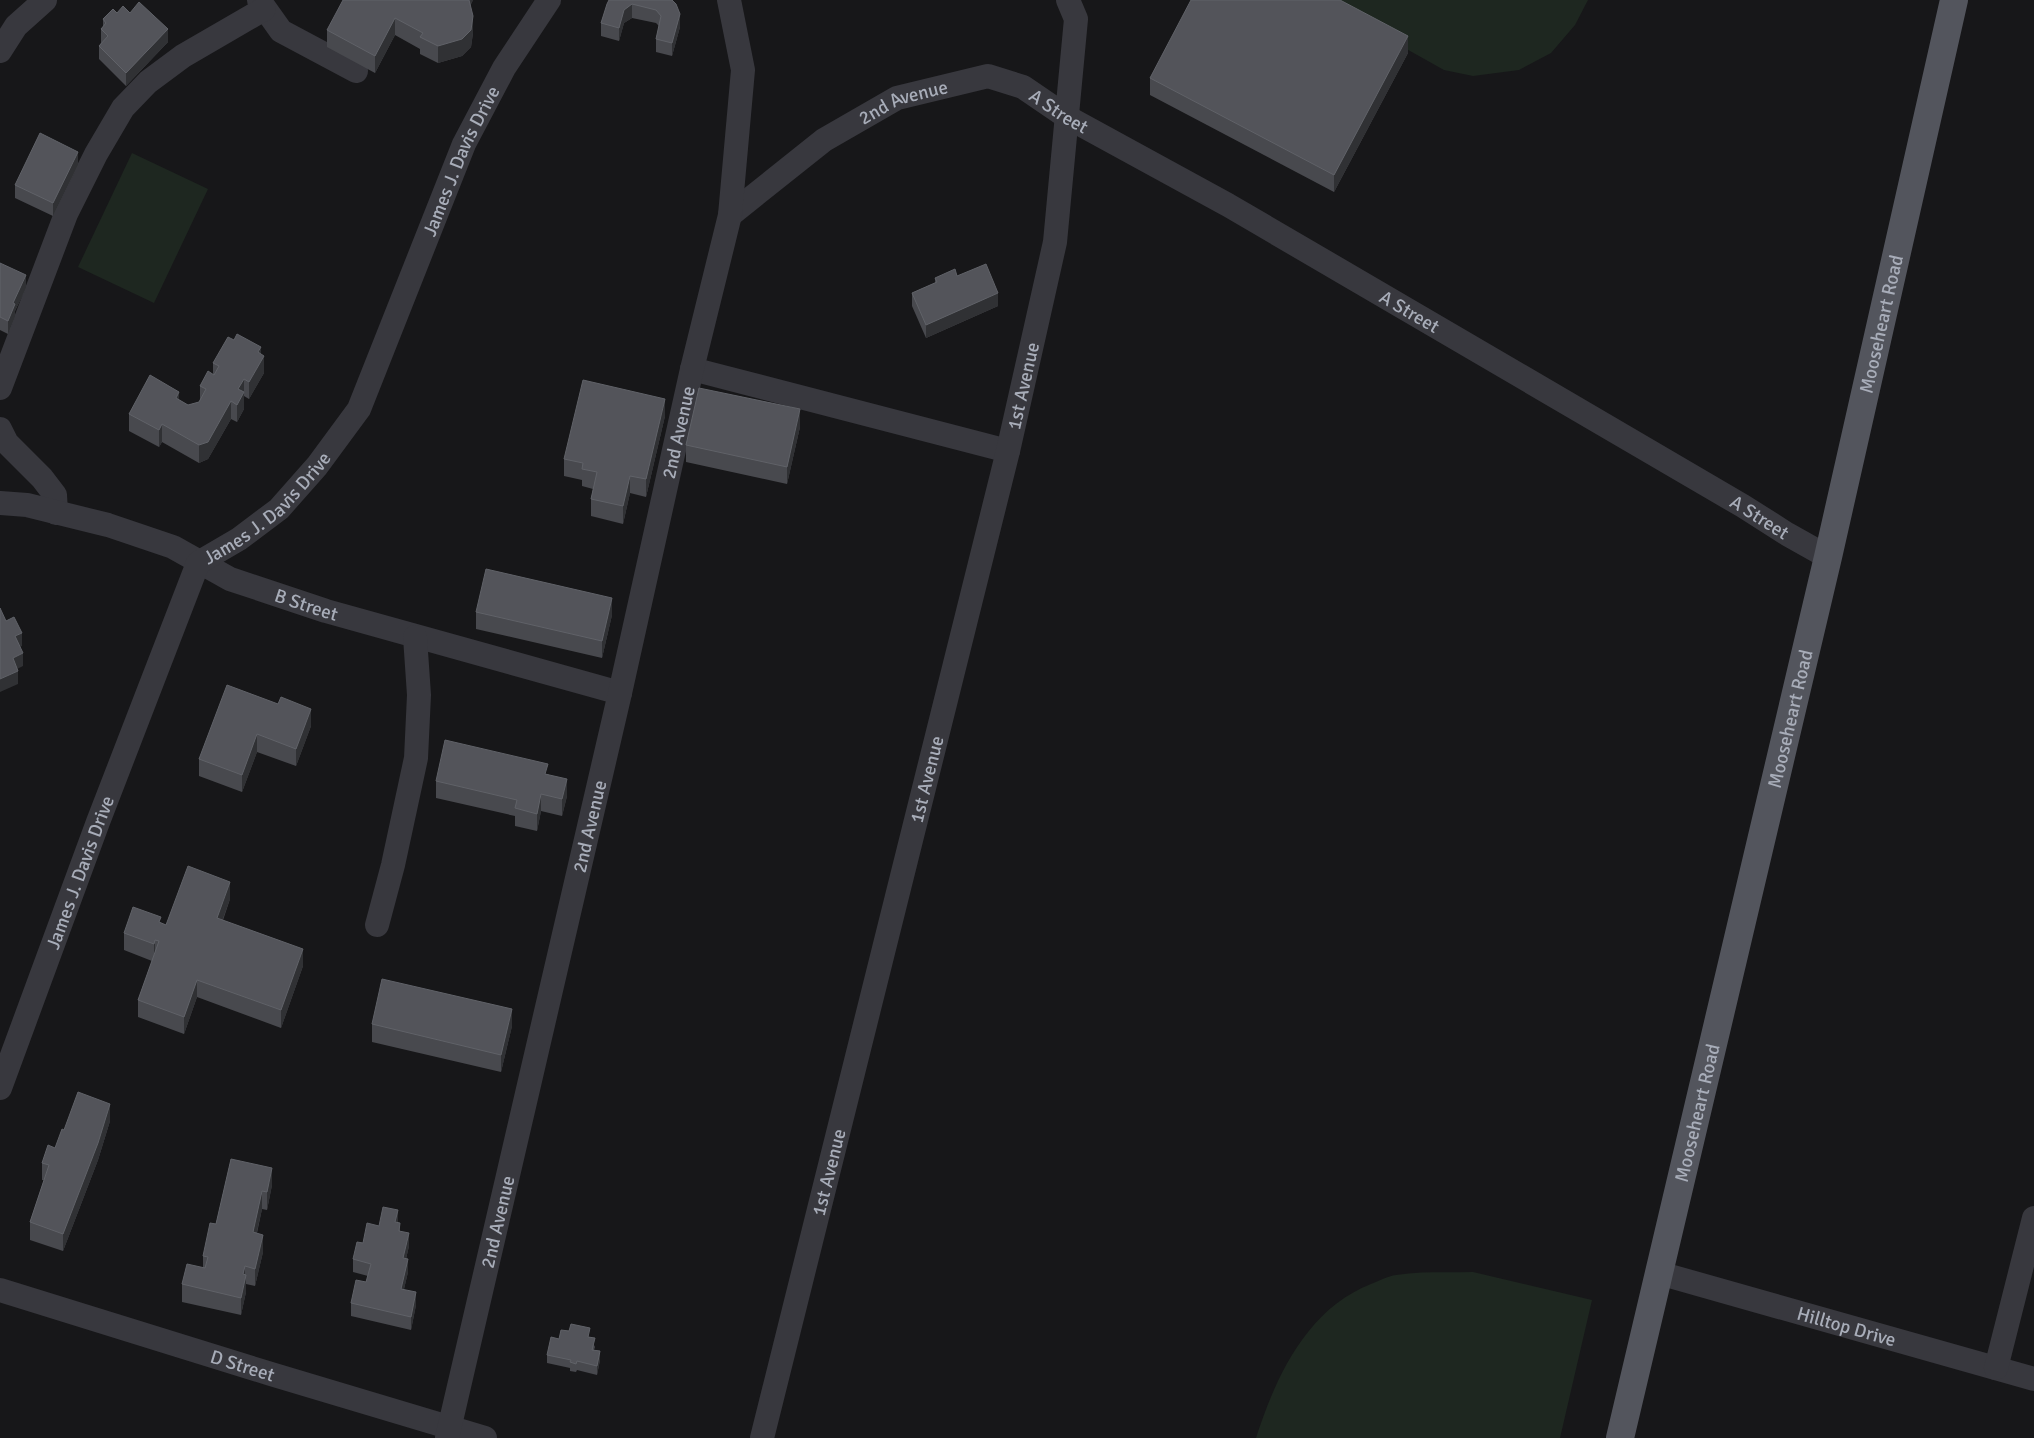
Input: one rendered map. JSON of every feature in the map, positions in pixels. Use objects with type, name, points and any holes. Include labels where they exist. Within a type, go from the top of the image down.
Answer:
[{"type":"main road","name":"Mooseheart Road","points":[[1620,1438],[1828,557],[1954,0]]},
{"type":"street","points":[[0,51],[16,26],[45,0]]},
{"type":"street","name":"James J. Davis Drive","points":[[0,1088],[98,822],[198,563],[239,539],[279,509],[317,466],[359,409],[464,144],[504,68],[549,0]]},
{"type":"street","name":"2nd Avenue","points":[[448,1433],[620,692],[692,369],[730,215],[743,70],[729,0]]},
{"type":"street","name":"1st Avenue","points":[[762,1438],[1008,451],[1055,242],[1076,19],[1068,0]]},
{"type":"street","points":[[0,388],[66,214],[96,154],[123,108],[148,82],[183,56],[261,5],[281,32],[356,71]]},
{"type":"street","name":"2nd Avenue","points":[[730,215],[824,140],[897,98],[988,76]]},
{"type":"street","name":"A Street","points":[[988,76],[1022,87],[1067,117],[1228,205],[1828,557]]},
{"type":"street","points":[[692,369],[1008,451]]},
{"type":"street","points":[[0,429],[7,443],[42,478],[55,495],[56,513]]},
{"type":"street","name":"B Street","points":[[0,502],[26,505],[108,525],[173,547],[198,563],[230,579],[415,637],[620,692]]},
{"type":"street","points":[[377,925],[393,865],[416,758],[419,696],[415,637]]},
{"type":"street","points":[[1996,1368],[2034,1218]]},
{"type":"street","name":"Hilltop Drive","points":[[1659,1273],[2034,1379]]},
{"type":"street","name":"D Street","points":[[0,1290],[448,1433],[485,1438]]},
{"type":"shaded area","points":[[1319,0],[1588,0],[1575,25],[1551,53],[1519,70],[1473,76],[1444,70]]},
{"type":"shaded area","points":[[132,153],[208,189],[154,303],[78,267]]},
{"type":"shaded area","points":[[1473,1272],[1592,1300],[1560,1438],[1256,1438],[1273,1391],[1284,1369],[1312,1327],[1329,1310],[1349,1295],[1387,1277],[1415,1273]]},
{"type":"building","points":[[343,0],[469,0],[473,16],[471,30],[462,39],[438,46],[420,37],[423,33],[395,18],[375,56],[327,30]]},
{"type":"building","points":[[609,0],[672,0],[680,14],[672,43],[656,39],[661,16],[656,10],[632,4],[624,10],[619,28],[601,23]]},
{"type":"building","points":[[1191,0],[1340,0],[1408,36],[1334,175],[1150,78]]},
{"type":"building","points":[[139,2],[168,29],[126,73],[99,46],[108,36],[101,29],[106,23],[103,19],[113,9],[117,13],[123,6],[130,13]]},
{"type":"building","points":[[40,133],[78,152],[53,203],[15,185]]},
{"type":"building","points":[[0,263],[26,275],[13,303],[15,304],[8,321],[0,317]]},
{"type":"building","points":[[986,264],[998,293],[926,325],[912,293],[937,282],[935,278],[955,269],[957,276]]},
{"type":"building","points":[[237,334],[261,347],[258,352],[264,356],[249,382],[244,379],[238,389],[244,392],[237,405],[231,401],[208,442],[199,445],[162,424],[159,430],[129,414],[150,375],[179,392],[176,398],[188,405],[199,402],[206,389],[200,386],[208,371],[214,375],[219,366],[213,363],[228,337],[234,340]]},
{"type":"building","points":[[583,380],[665,399],[646,479],[630,476],[623,506],[591,499],[597,472],[582,469],[583,463],[564,459]]},
{"type":"building","points":[[699,388],[800,409],[787,467],[686,445]]},
{"type":"building","points":[[486,569],[612,598],[602,641],[476,612]]},
{"type":"building","points":[[0,608],[6,621],[14,617],[22,633],[15,636],[23,653],[13,658],[18,671],[0,679]]},
{"type":"building","points":[[227,685],[278,704],[281,697],[311,709],[296,749],[257,734],[242,775],[199,759]]},
{"type":"building","points":[[445,740],[548,764],[545,774],[567,779],[562,799],[541,794],[537,814],[515,808],[517,800],[436,781]]},
{"type":"building","points":[[188,866],[230,882],[217,918],[303,949],[281,1010],[197,980],[184,1017],[138,1000],[159,941],[155,940],[154,944],[124,933],[133,907],[161,917],[159,922],[166,925]]},
{"type":"building","points":[[382,979],[512,1009],[501,1055],[372,1024]]},
{"type":"building","points":[[78,1092],[110,1104],[98,1143],[63,1234],[30,1222],[49,1165],[42,1163],[48,1145],[55,1148]]},
{"type":"building","points":[[231,1159],[272,1168],[267,1192],[262,1191],[253,1232],[263,1235],[255,1269],[245,1266],[243,1274],[246,1275],[241,1298],[182,1284],[187,1264],[205,1268],[208,1257],[203,1256],[210,1223],[216,1224]]},
{"type":"building","points":[[383,1207],[398,1210],[395,1222],[400,1223],[399,1231],[409,1233],[403,1258],[408,1259],[401,1289],[416,1292],[411,1317],[351,1303],[356,1280],[366,1282],[371,1264],[353,1259],[357,1242],[363,1243],[367,1223],[379,1226]]},
{"type":"building","points":[[571,1324],[590,1328],[588,1337],[595,1338],[592,1350],[600,1351],[597,1366],[577,1361],[576,1364],[570,1362],[571,1360],[547,1355],[551,1337],[559,1339],[561,1330],[569,1331]]}]
